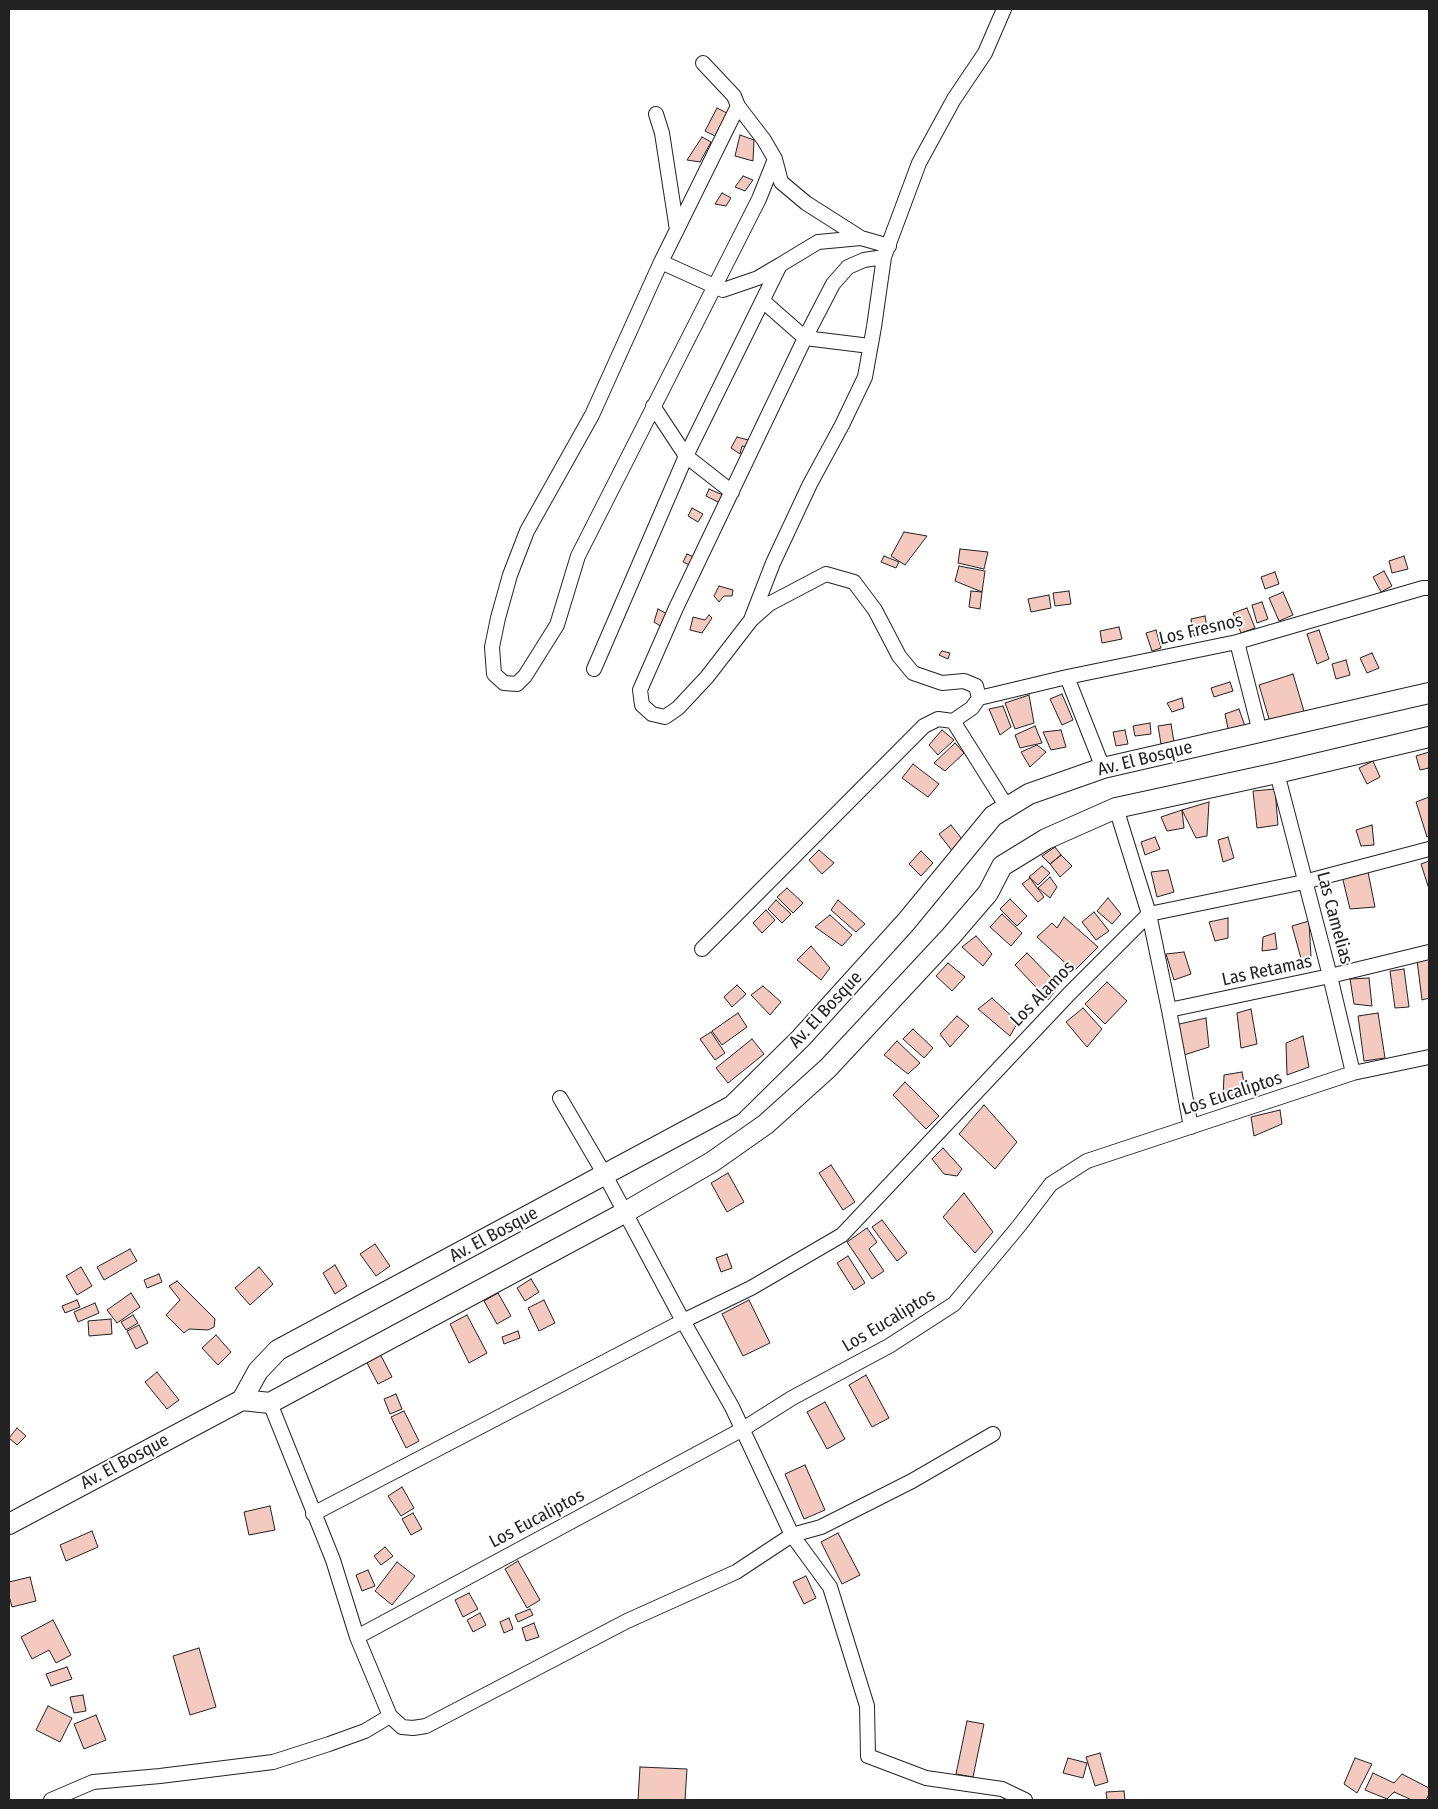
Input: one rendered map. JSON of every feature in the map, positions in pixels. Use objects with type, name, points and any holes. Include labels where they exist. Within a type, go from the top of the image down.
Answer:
[{"type":"street","points":[[751,620],[773,563],[810,484],[865,378],[886,252],[919,163],[954,99],[985,53],[1004,9]]},
{"type":"street","points":[[703,63],[734,96],[738,106],[764,140],[775,159],[781,182],[806,203],[886,252]]},
{"type":"street","points":[[738,106],[676,230],[592,415],[527,531],[498,618],[492,647],[494,674],[504,683],[517,684],[525,676],[557,625],[578,556],[759,200],[775,159]]},
{"type":"street","points":[[656,114],[662,133],[676,230]]},
{"type":"street","points":[[661,262],[723,290],[758,278],[818,242],[861,238]]},
{"type":"street","points":[[702,949],[924,726],[938,719],[953,721],[972,708],[979,698],[976,686],[964,681],[942,683],[913,673],[899,656],[875,610],[854,582],[826,574],[769,604],[751,620],[707,677],[678,708],[665,717],[652,714],[642,705],[640,690],[676,608],[805,338],[833,284],[848,267],[886,252]]},
{"type":"street","points":[[594,669],[686,456],[780,265]]},
{"type":"street","points":[[763,301],[805,338],[870,346]]},
{"type":"street","points":[[653,406],[686,456],[732,492]]},
{"type":"street","name":"Los Fresnos","points":[[979,698],[1067,677],[1237,642],[1423,588],[1429,588]]},
{"type":"street","points":[[1237,642],[1260,732]]},
{"type":"street","points":[[1067,677],[1103,768]]},
{"type":"street","name":"Av. El Bosque","points":[[9,1524],[242,1400],[258,1371],[278,1350],[732,1106],[801,1038],[906,922],[993,816],[1029,794],[1103,768],[1429,693]]},
{"type":"street","points":[[953,721],[1007,807]]},
{"type":"street","points":[[242,1400],[270,1403],[624,1213],[712,1162],[766,1124],[828,1068],[951,936],[988,893],[1002,866],[1046,838],[1116,808],[1429,737]]},
{"type":"street","name":"Las Camelias","points":[[1277,773],[1330,976],[1353,1074]]},
{"type":"street","points":[[1116,808],[1149,914],[1170,1010],[1191,1127]]},
{"type":"street","points":[[1149,914],[1304,882],[1429,849]]},
{"type":"street","name":"Los Alamos","points":[[313,1514],[683,1321],[751,1288],[842,1235],[1069,994],[1149,914]]},
{"type":"street","name":"Las Retamas","points":[[1170,1010],[1330,976],[1429,952]]},
{"type":"street","name":"Los Eucaliptos","points":[[357,1637],[743,1430],[792,1398],[889,1346],[954,1304],[1052,1184],[1087,1161],[1353,1074],[1429,1057]]},
{"type":"street","points":[[560,1098],[605,1175],[743,1430],[792,1535],[830,1587],[867,1706],[868,1756],[926,1778],[1002,1788],[1025,1800]]},
{"type":"street","points":[[270,1403],[333,1560],[357,1637],[390,1716],[402,1726],[413,1728],[426,1726],[627,1621],[736,1572],[792,1535],[821,1527],[912,1481],[993,1434]]},
{"type":"street","points":[[51,1800],[93,1782],[273,1762],[365,1730],[390,1716]]},
{"type":"building","points":[[717,108],[727,113],[715,136],[705,131]]},
{"type":"building","points":[[740,135],[754,140],[753,161],[735,156]]},
{"type":"building","points":[[702,137],[711,142],[700,162],[687,160]]},
{"type":"building","points":[[743,176],[753,180],[745,191],[735,187]]},
{"type":"building","points":[[722,193],[731,198],[726,206],[715,204]]},
{"type":"building","points":[[737,437],[752,441],[748,447],[742,446],[740,454],[731,448]]},
{"type":"building","points":[[709,489],[723,495],[720,503],[706,496]]},
{"type":"building","points":[[692,508],[703,514],[698,522],[688,516]]},
{"type":"building","points":[[904,532],[927,536],[905,565],[891,556]]},
{"type":"building","points":[[960,549],[988,552],[984,569],[958,563]]},
{"type":"building","points":[[687,554],[696,558],[692,566],[683,562]]},
{"type":"building","points":[[884,556],[899,562],[896,568],[881,562]]},
{"type":"building","points":[[1404,556],[1408,569],[1392,573],[1389,561]]},
{"type":"building","points":[[959,566],[985,571],[982,592],[955,581]]},
{"type":"building","points":[[1384,571],[1392,586],[1381,592],[1373,577]]},
{"type":"building","points":[[1275,572],[1279,584],[1265,589],[1261,577]]},
{"type":"building","points":[[719,586],[733,590],[732,596],[724,596],[719,602],[714,596]]},
{"type":"building","points":[[971,591],[982,592],[980,609],[969,607]]},
{"type":"building","points":[[1069,591],[1071,604],[1055,606],[1053,593]]},
{"type":"building","points":[[1283,592],[1293,615],[1279,621],[1269,598]]},
{"type":"building","points":[[1049,595],[1051,608],[1031,612],[1028,599]]},
{"type":"building","points":[[1262,602],[1268,619],[1257,623],[1252,605]]},
{"type":"building","points":[[1247,608],[1255,628],[1241,633],[1233,613]]},
{"type":"building","points":[[658,609],[667,614],[662,627],[654,622]]},
{"type":"building","points":[[709,615],[712,618],[702,633],[690,630],[693,617],[705,620]]},
{"type":"building","points":[[1205,616],[1208,633],[1194,636],[1191,619]]},
{"type":"building","points":[[1119,627],[1122,639],[1102,643],[1100,631]]},
{"type":"building","points":[[1156,630],[1161,648],[1152,651],[1146,633]]},
{"type":"building","points":[[1319,630],[1329,659],[1317,664],[1307,634]]},
{"type":"building","points":[[942,651],[950,653],[948,659],[939,655]]},
{"type":"building","points":[[1372,653],[1379,668],[1367,673],[1360,658]]},
{"type":"building","points":[[1346,660],[1350,675],[1336,679],[1332,664]]},
{"type":"building","points":[[1293,674],[1306,718],[1272,729],[1259,685]]},
{"type":"building","points":[[1230,682],[1233,691],[1214,697],[1211,688]]},
{"type":"building","points":[[1062,694],[1073,720],[1062,725],[1050,699]]},
{"type":"building","points":[[1029,695],[1034,723],[1015,729],[1005,703]]},
{"type":"building","points":[[1182,698],[1184,708],[1172,712],[1167,703]]},
{"type":"building","points":[[1003,706],[1011,727],[1000,735],[989,709]]},
{"type":"building","points":[[1239,709],[1246,729],[1229,733],[1225,714]]},
{"type":"building","points":[[1150,723],[1151,734],[1135,736],[1133,726]]},
{"type":"building","points":[[1171,724],[1174,742],[1161,744],[1158,726]]},
{"type":"building","points":[[1035,726],[1042,743],[1020,748],[1015,735]]},
{"type":"building","points":[[942,730],[954,740],[938,755],[929,745]]},
{"type":"building","points":[[1061,730],[1066,747],[1051,750],[1043,732]]},
{"type":"building","points":[[1125,730],[1128,744],[1116,746],[1113,732]]},
{"type":"building","points":[[955,743],[964,753],[945,771],[934,763]]},
{"type":"building","points":[[1037,745],[1046,752],[1030,767],[1021,752]]},
{"type":"building","points":[[1429,752],[1429,768],[1420,770],[1416,756]]},
{"type":"building","points":[[1373,761],[1380,777],[1367,784],[1359,768]]},
{"type":"building","points":[[913,764],[939,784],[928,797],[902,778]]},
{"type":"building","points":[[1275,789],[1278,825],[1257,828],[1253,791]]},
{"type":"building","points":[[1429,797],[1429,836],[1427,837],[1416,802]]},
{"type":"building","points":[[1209,802],[1207,836],[1196,838],[1182,810]]},
{"type":"building","points":[[1182,810],[1184,828],[1167,831],[1161,817]]},
{"type":"building","points":[[951,825],[968,847],[956,856],[939,834]]},
{"type":"building","points":[[1372,825],[1374,845],[1361,846],[1356,830]]},
{"type":"building","points":[[1155,837],[1160,849],[1145,855],[1141,842]]},
{"type":"building","points":[[1228,837],[1234,858],[1223,862],[1218,840]]},
{"type":"building","points":[[1055,847],[1061,855],[1050,864],[1042,856]]},
{"type":"building","points":[[819,850],[834,863],[822,874],[809,860]]},
{"type":"building","points":[[921,851],[933,863],[921,876],[909,864]]},
{"type":"building","points":[[1061,855],[1072,866],[1060,877],[1050,864]]},
{"type":"building","points":[[1429,861],[1429,889],[1421,864]]},
{"type":"building","points":[[1042,866],[1050,873],[1038,885],[1029,877]]},
{"type":"building","points":[[1168,870],[1174,892],[1157,897],[1151,872]]},
{"type":"building","points":[[1368,872],[1375,907],[1350,909],[1342,876]]},
{"type":"building","points":[[1050,877],[1057,887],[1050,898],[1038,888]]},
{"type":"building","points":[[1030,878],[1044,897],[1038,902],[1022,884]]},
{"type":"building","points":[[787,888],[803,903],[793,913],[777,897]]},
{"type":"building","points":[[1108,898],[1121,914],[1112,924],[1097,911]]},
{"type":"building","points":[[1010,899],[1027,916],[1017,926],[1000,909]]},
{"type":"building","points":[[776,900],[791,914],[782,923],[768,909]]},
{"type":"building","points":[[838,900],[865,924],[856,932],[831,910]]},
{"type":"building","points":[[766,910],[775,920],[762,933],[753,923]]},
{"type":"building","points":[[1094,912],[1109,931],[1096,940],[1082,922]]},
{"type":"building","points":[[1002,914],[1022,933],[1011,946],[990,927]]},
{"type":"building","points":[[830,915],[852,935],[842,946],[815,927]]},
{"type":"building","points":[[1064,917],[1098,947],[1074,971],[1037,937],[1052,923],[1057,928]]},
{"type":"building","points":[[1228,918],[1228,938],[1215,941],[1209,922]]},
{"type":"building","points":[[1309,921],[1311,957],[1302,962],[1292,926]]},
{"type":"building","points":[[1275,933],[1277,949],[1262,951],[1263,937]]},
{"type":"building","points":[[976,936],[992,954],[983,966],[962,947]]},
{"type":"building","points":[[811,946],[830,968],[821,980],[797,960]]},
{"type":"building","points":[[1184,952],[1191,974],[1174,980],[1166,954]]},
{"type":"building","points":[[1027,953],[1059,986],[1048,1000],[1015,965]]},
{"type":"building","points":[[1429,959],[1429,998],[1422,1000],[1417,960]]},
{"type":"building","points":[[948,963],[965,977],[952,991],[936,976]]},
{"type":"building","points":[[1404,969],[1409,1007],[1395,1008],[1390,971]]},
{"type":"building","points":[[1369,978],[1372,1006],[1354,1004],[1350,979]]},
{"type":"building","points":[[1107,982],[1127,1001],[1105,1024],[1085,1004]]},
{"type":"building","points":[[737,985],[746,994],[732,1007],[724,997]]},
{"type":"building","points":[[763,986],[781,1002],[770,1015],[751,995]]},
{"type":"building","points":[[992,998],[1018,1022],[1010,1036],[978,1009]]},
{"type":"building","points":[[1083,1008],[1102,1029],[1087,1047],[1066,1022]]},
{"type":"building","points":[[1251,1009],[1257,1044],[1241,1048],[1237,1013]]},
{"type":"building","points":[[738,1013],[747,1027],[722,1045],[712,1031]]},
{"type":"building","points":[[1378,1013],[1385,1058],[1364,1061],[1358,1016]]},
{"type":"building","points":[[957,1016],[969,1026],[950,1047],[940,1034]]},
{"type":"building","points":[[1206,1018],[1209,1047],[1184,1055],[1175,1025]]},
{"type":"building","points":[[913,1029],[933,1048],[924,1058],[903,1039]]},
{"type":"building","points":[[711,1032],[725,1053],[715,1060],[700,1039]]},
{"type":"building","points":[[1303,1036],[1309,1067],[1287,1075],[1286,1043]]},
{"type":"building","points":[[752,1039],[764,1054],[728,1083],[716,1068]]},
{"type":"building","points":[[897,1041],[920,1063],[908,1074],[884,1055]]},
{"type":"building","points":[[1242,1072],[1246,1093],[1223,1097],[1224,1075]]},
{"type":"building","points":[[905,1082],[939,1116],[926,1129],[893,1095]]},
{"type":"building","points":[[984,1105],[1017,1142],[995,1169],[959,1134]]},
{"type":"building","points":[[1280,1110],[1282,1124],[1254,1136],[1251,1117]]},
{"type":"building","points":[[943,1148],[962,1169],[957,1176],[944,1174],[932,1159]]},
{"type":"building","points":[[831,1165],[855,1202],[843,1210],[819,1173]]},
{"type":"building","points":[[728,1173],[744,1202],[727,1212],[711,1183]]},
{"type":"building","points":[[964,1193],[993,1232],[975,1253],[943,1217]]},
{"type":"building","points":[[882,1220],[907,1253],[897,1261],[872,1227]]},
{"type":"building","points":[[867,1228],[877,1242],[869,1249],[884,1271],[872,1279],[847,1242]]},
{"type":"building","points":[[375,1244],[390,1266],[376,1276],[360,1254]]},
{"type":"building","points":[[130,1249],[137,1261],[104,1280],[97,1267]]},
{"type":"building","points":[[727,1254],[732,1268],[721,1272],[716,1258]]},
{"type":"building","points":[[848,1256],[865,1283],[854,1290],[837,1263]]},
{"type":"building","points":[[335,1265],[347,1286],[335,1294],[323,1273]]},
{"type":"building","points":[[81,1267],[92,1286],[77,1295],[66,1276]]},
{"type":"building","points":[[259,1267],[273,1284],[250,1305],[235,1288]]},
{"type":"building","points":[[159,1274],[162,1282],[147,1288],[144,1280]]},
{"type":"building","points":[[531,1279],[539,1292],[525,1301],[517,1288]]},
{"type":"building","points":[[177,1281],[215,1319],[214,1327],[208,1330],[189,1329],[184,1333],[166,1315],[180,1300],[169,1286]]},
{"type":"building","points":[[131,1293],[140,1307],[117,1323],[107,1310]]},
{"type":"building","points":[[498,1293],[511,1316],[497,1324],[484,1301]]},
{"type":"building","points":[[77,1300],[80,1307],[65,1313],[62,1306]]},
{"type":"building","points":[[544,1300],[555,1323],[539,1331],[528,1308]]},
{"type":"building","points":[[749,1300],[770,1343],[743,1356],[722,1314]]},
{"type":"building","points":[[95,1303],[99,1313],[78,1322],[74,1312]]},
{"type":"building","points":[[133,1315],[138,1323],[126,1330],[121,1322]]},
{"type":"building","points":[[467,1315],[487,1353],[469,1363],[450,1324]]},
{"type":"building","points":[[111,1319],[112,1334],[89,1336],[88,1321]]},
{"type":"building","points":[[139,1325],[148,1343],[136,1349],[127,1331]]},
{"type":"building","points":[[518,1331],[520,1338],[504,1344],[502,1337]]},
{"type":"building","points":[[216,1335],[231,1352],[218,1365],[202,1348]]},
{"type":"building","points":[[379,1352],[392,1377],[378,1384],[365,1359]]},
{"type":"building","points":[[157,1372],[179,1400],[167,1409],[145,1382]]},
{"type":"building","points":[[866,1375],[889,1418],[872,1427],[849,1385]]},
{"type":"building","points":[[396,1394],[402,1409],[390,1414],[384,1399]]},
{"type":"building","points":[[825,1402],[845,1439],[827,1449],[807,1412]]},
{"type":"building","points":[[404,1411],[419,1441],[406,1448],[391,1417]]},
{"type":"building","points":[[17,1428],[26,1436],[17,1445],[9,1438]]},
{"type":"building","points":[[805,1465],[825,1510],[804,1519],[785,1474]]},
{"type":"building","points":[[402,1487],[414,1508],[401,1516],[388,1496]]},
{"type":"building","points":[[270,1506],[275,1530],[249,1535],[244,1512]]},
{"type":"building","points":[[413,1513],[422,1529],[411,1535],[402,1519]]},
{"type":"building","points":[[92,1531],[98,1547],[66,1561],[60,1545]]},
{"type":"building","points":[[838,1533],[860,1575],[842,1584],[821,1542]]},
{"type":"building","points":[[385,1547],[393,1556],[381,1565],[374,1556]]},
{"type":"building","points":[[518,1561],[540,1600],[527,1608],[505,1569]]},
{"type":"building","points":[[397,1562],[415,1576],[392,1605],[375,1591]]},
{"type":"building","points":[[368,1570],[375,1586],[362,1591],[356,1575]]},
{"type":"building","points":[[806,1576],[816,1598],[804,1604],[793,1582]]},
{"type":"building","points":[[30,1577],[36,1601],[12,1607],[9,1596],[9,1582]]},
{"type":"building","points":[[469,1593],[478,1609],[463,1617],[455,1600]]},
{"type":"building","points":[[530,1609],[533,1615],[518,1622],[515,1615]]},
{"type":"building","points":[[480,1613],[486,1625],[473,1632],[467,1620]]},
{"type":"building","points":[[509,1618],[513,1629],[504,1633],[500,1622]]},
{"type":"building","points":[[53,1620],[71,1655],[56,1663],[49,1650],[32,1659],[21,1637]]},
{"type":"building","points":[[534,1623],[539,1637],[526,1641],[522,1628]]},
{"type":"building","points":[[199,1648],[216,1707],[190,1715],[173,1656]]},
{"type":"building","points":[[67,1667],[72,1679],[51,1686],[46,1674]]},
{"type":"building","points":[[83,1695],[86,1711],[74,1713],[70,1697]]},
{"type":"building","points":[[48,1706],[72,1718],[60,1742],[36,1730]]},
{"type":"building","points":[[96,1715],[106,1740],[84,1749],[74,1724]]},
{"type":"building","points":[[967,1721],[984,1724],[973,1777],[956,1774]]},
{"type":"building","points":[[1100,1753],[1108,1782],[1095,1786],[1086,1757]]},
{"type":"building","points":[[1068,1758],[1087,1763],[1083,1778],[1063,1773]]},
{"type":"building","points":[[1355,1758],[1372,1764],[1357,1793],[1344,1784]]},
{"type":"building","points":[[640,1767],[687,1769],[685,1800],[638,1800]]},
{"type":"building","points":[[1373,1773],[1394,1783],[1402,1774],[1429,1788],[1429,1794],[1426,1800],[1412,1800],[1394,1792],[1387,1799],[1365,1790]]},
{"type":"building","points":[[1124,1791],[1125,1800],[1107,1800],[1106,1792]]}]
